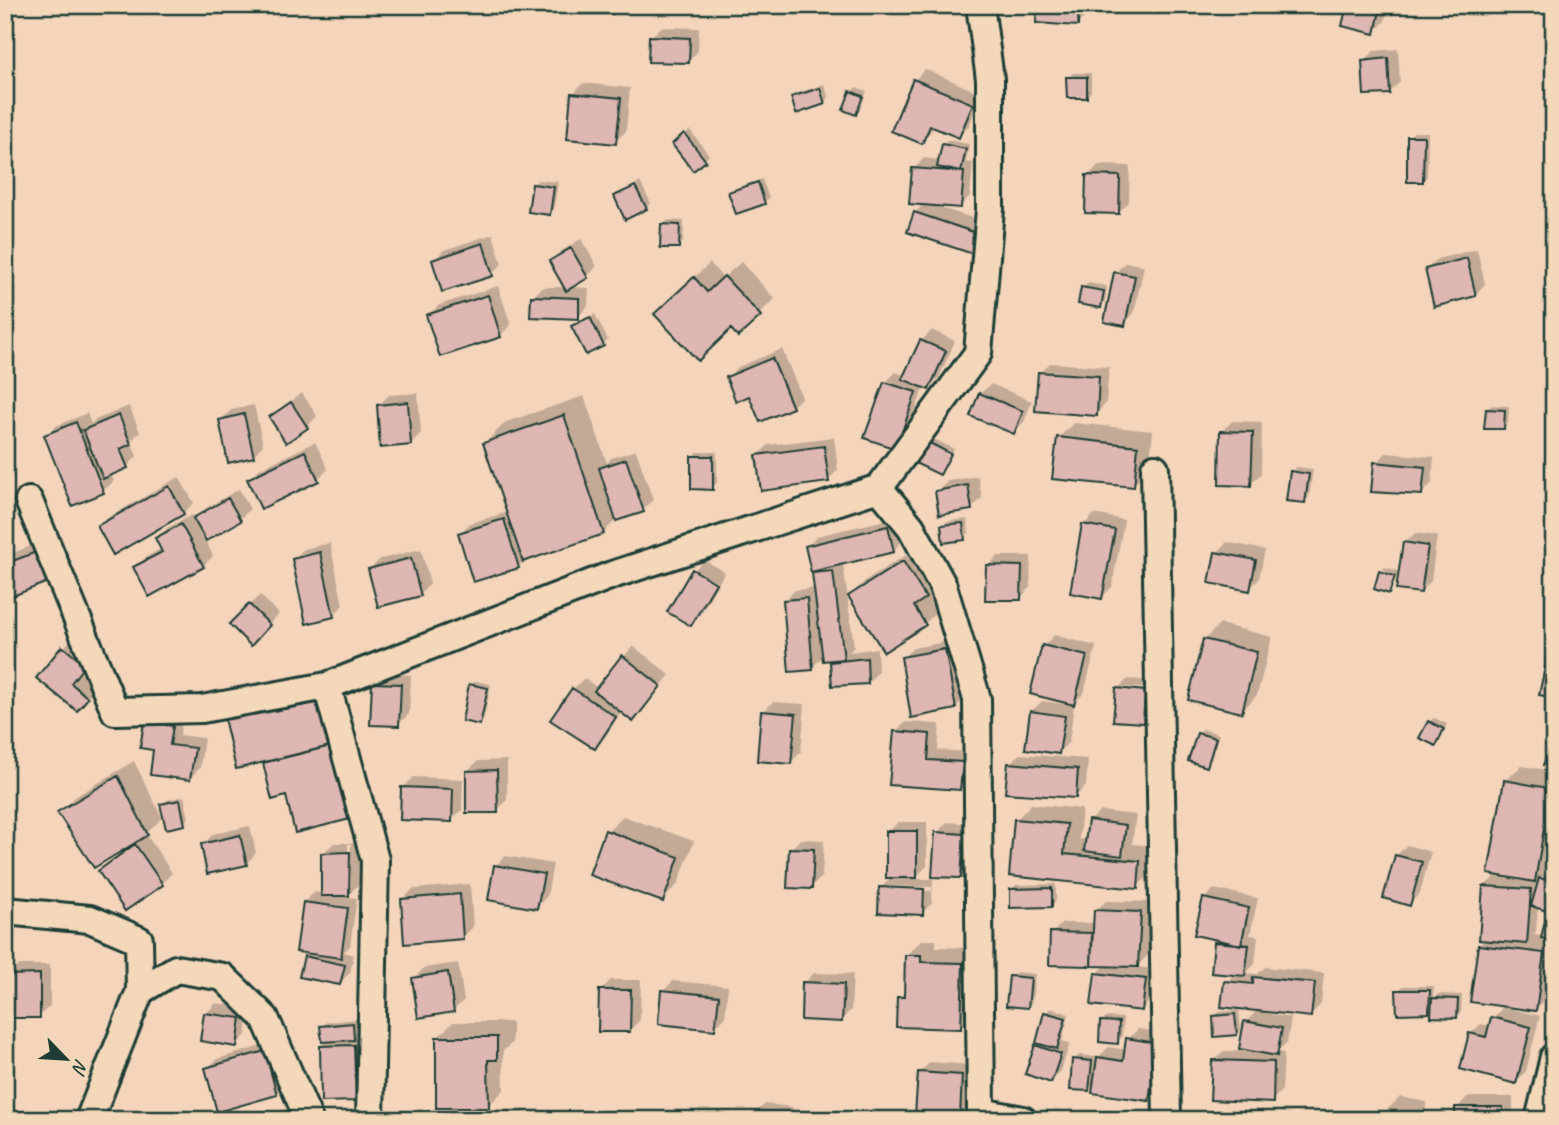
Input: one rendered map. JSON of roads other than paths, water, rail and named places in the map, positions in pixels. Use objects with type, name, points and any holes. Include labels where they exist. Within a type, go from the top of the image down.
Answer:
[{"type":"street","points":[[29,501],[115,711],[202,709],[327,687],[612,575],[878,488],[978,353],[990,209],[990,79],[980,5]]},
{"type":"street","points":[[1155,468],[1167,1120]]},
{"type":"street","points":[[878,488],[911,527],[943,586],[977,699],[981,1112],[1023,1120]]},
{"type":"street","points":[[327,687],[374,860],[370,1120]]},
{"type":"street","points":[[5,911],[90,919],[139,940],[140,991],[89,1120]]},
{"type":"street","points":[[140,991],[176,969],[223,977],[265,1018],[309,1120]]},
{"type":"street","points":[[1539,1120],[1554,1057]]}]
